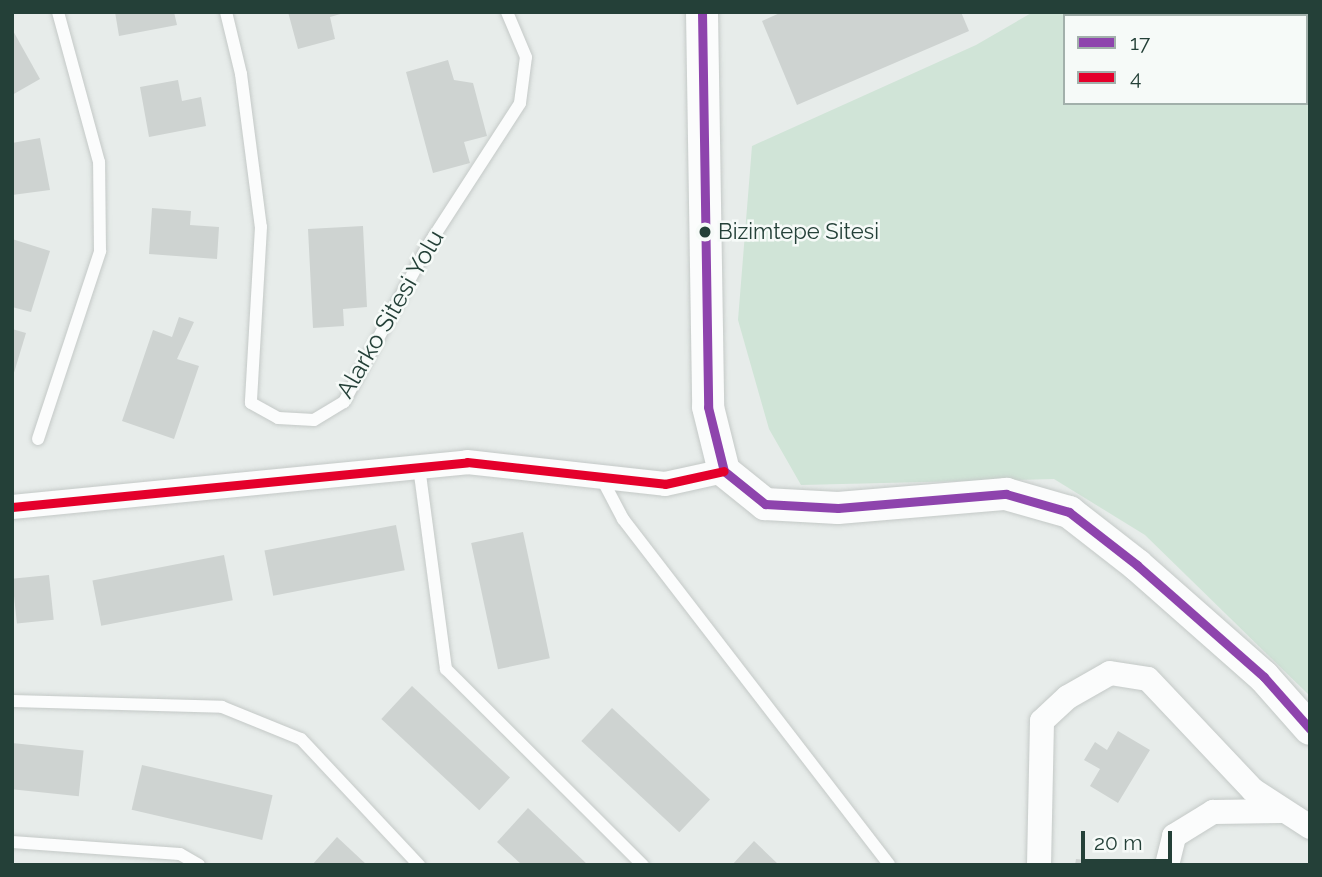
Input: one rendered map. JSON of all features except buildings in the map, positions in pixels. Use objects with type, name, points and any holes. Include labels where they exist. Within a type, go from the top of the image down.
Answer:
[{"type":"street","points":[[702,12],[708,407],[723,471],[765,504],[838,508],[1006,494],[1069,512],[1137,565],[1264,677],[1310,729]]},
{"type":"street","points":[[12,507],[467,462],[665,484],[723,471]]},
{"type":"street","points":[[1040,865],[1042,721],[1068,696],[1110,673],[1148,679],[1253,790],[1281,811],[1310,827]]},
{"type":"street","points":[[1167,865],[1174,836],[1213,811],[1281,811]]},
{"type":"lane","points":[[38,439],[100,251],[99,162],[58,12]]},
{"type":"lane","name":"Alarko Sitesi Yolu","points":[[226,12],[241,74],[261,227],[251,403],[278,418],[313,420],[344,402],[427,247],[520,103],[526,57],[507,12]]},
{"type":"lane","points":[[419,467],[446,669],[643,865]]},
{"type":"lane","points":[[602,479],[623,519],[889,865]]},
{"type":"lane","points":[[12,701],[222,707],[301,739],[419,865]]},
{"type":"lane","points":[[12,842],[180,854],[199,865]]},
{"type":"green space","points":[[1033,12],[1310,12],[1310,696],[1145,535],[1054,479],[801,485],[769,429],[738,320],[752,146],[976,45]]},
{"type":"transit line","name":"17","points":[[702,12],[708,407],[724,471],[765,504],[838,508],[1006,494],[1069,512],[1137,565],[1264,677],[1310,729]]},
{"type":"transit line","name":"4","points":[[12,507],[467,462],[665,484],[724,471]]},
{"type":"place","name":"Bizimtepe Sitesi","points":[[705,232]]}]
